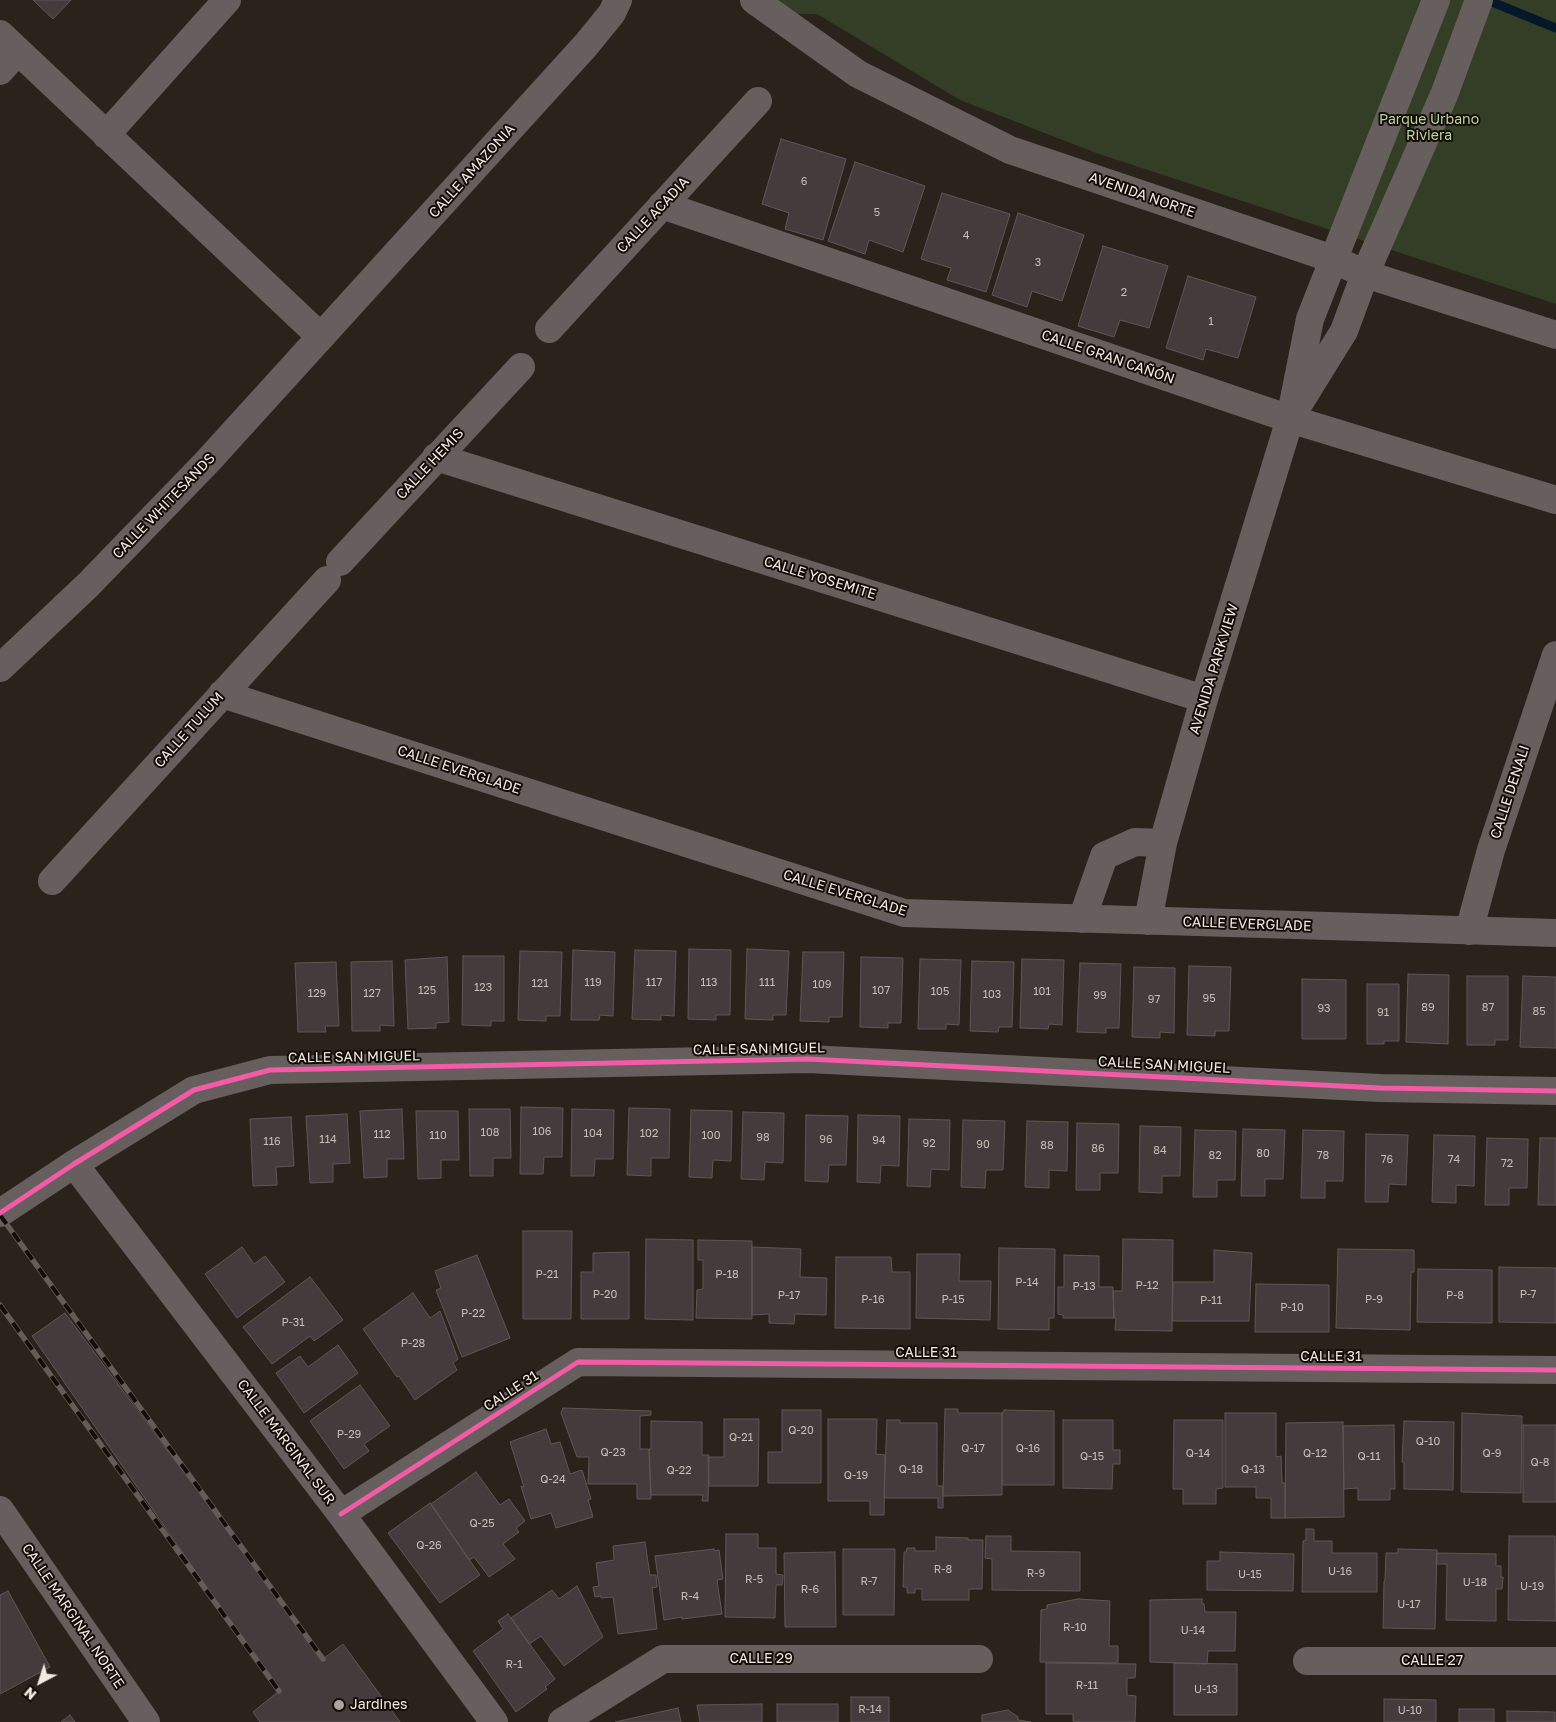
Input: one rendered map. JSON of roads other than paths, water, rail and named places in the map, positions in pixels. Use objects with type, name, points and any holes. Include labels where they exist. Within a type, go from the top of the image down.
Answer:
[{"type":"street","points":[[106,135],[227,0]]},
{"type":"street","name":"CALLE AMAZONIA","points":[[321,337],[586,45],[612,12],[618,0]]},
{"type":"street","name":"AVENIDA NORTE","points":[[754,0],[858,74],[1010,150],[1333,259],[1365,274],[1556,335]]},
{"type":"street","name":"AVENIDA PARKVIEW","points":[[1148,921],[1163,843],[1204,699],[1290,419],[1310,319],[1436,0]]},
{"type":"street","name":"AVENIDA PARKVIEW","points":[[1290,419],[1344,331],[1365,274],[1444,95],[1479,0]]},
{"type":"street","points":[[0,71],[9,43],[321,337]]},
{"type":"street","name":"CALLE ACADIA","points":[[549,329],[758,101]]},
{"type":"street","name":"CALLE GRAN CAÑÓN","points":[[662,205],[1290,419],[1556,500]]},
{"type":"street","name":"CALLE WHITESANDS","points":[[0,668],[128,545],[321,337]]},
{"type":"street","name":"CALLE HEMIS","points":[[334,571],[436,457],[521,367]]},
{"type":"street","name":"CALLE YOSEMITE","points":[[436,457],[1204,699]]},
{"type":"street","name":"CALLE TULUM","points":[[52,881],[334,571]]},
{"type":"street","name":"CALLE DENALI","points":[[1468,931],[1491,850],[1556,655]]},
{"type":"street","name":"CALLE EVERGLADE","points":[[222,694],[904,913],[1556,933]]},
{"type":"street","points":[[1082,919],[1104,856],[1135,842],[1163,843]]},
{"type":"street","name":"CALLE SAN MIGUEL","points":[[5,1209],[194,1090],[270,1070],[808,1058],[1380,1088],[1556,1091]]},
{"type":"street","name":"CALLE MARGINAL SUR","points":[[74,1164],[341,1514],[494,1722]]},
{"type":"street","name":"CALLE 31","points":[[341,1514],[578,1362],[1556,1370]]},
{"type":"street","name":"CALLE MARGINAL NORTE","points":[[0,1510],[9,1540],[146,1722]]},
{"type":"street","name":"CALLE 29","points":[[562,1722],[663,1659],[979,1658]]},
{"type":"street","name":"CALLE 27","points":[[1307,1661],[1556,1662]]},
{"type":"waterway","points":[[1492,2],[1556,28]]},
{"type":"railway","points":[[0,1215],[323,1659]]},
{"type":"railway","points":[[0,1305],[279,1691]]},
{"type":"place","name":"Jardines","points":[[339,1705]]},
{"type":"park label","name":"Parque Urbano Riviera","points":[[1429,128]]}]
